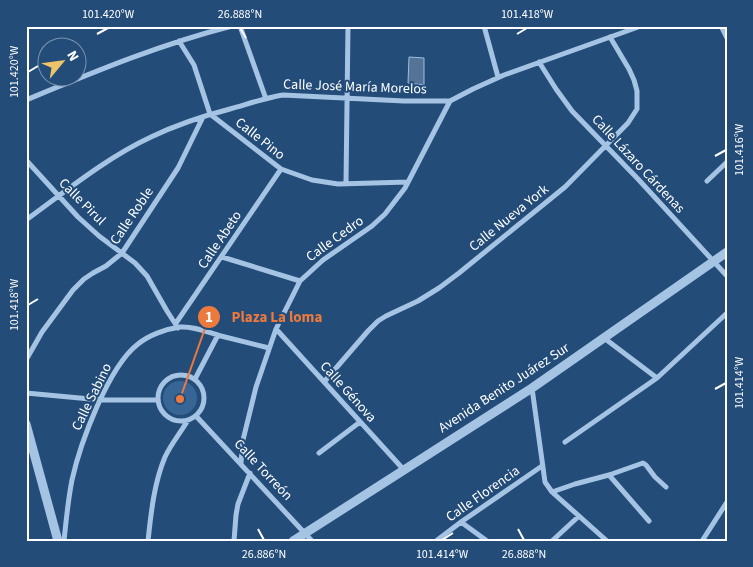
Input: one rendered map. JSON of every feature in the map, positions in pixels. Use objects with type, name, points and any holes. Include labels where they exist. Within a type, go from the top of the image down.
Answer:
[{"type":"street","points":[[26,100],[117,63],[179,41],[232,26]]},
{"type":"street","points":[[240,26],[266,98]]},
{"type":"street","points":[[346,183],[348,26]]},
{"type":"street","points":[[484,26],[498,77]]},
{"type":"street","name":"Calle José María Morelos","points":[[26,220],[110,159],[150,137],[210,114],[266,98],[288,95],[348,99],[450,101],[498,77],[640,26]]},
{"type":"street","points":[[721,26],[727,38]]},
{"type":"street","name":"Calle Nueva York","points":[[324,382],[378,321],[418,301],[459,273],[557,194],[628,123],[637,109],[637,90],[634,80],[610,37]]},
{"type":"street","points":[[179,41],[194,65],[210,114]]},
{"type":"street","name":"Calle Lázaro Cárdenas","points":[[539,62],[572,111],[727,276]]},
{"type":"street","name":"Calle Cedro","points":[[241,463],[248,419],[256,387],[276,329],[300,281],[323,260],[380,219],[402,194],[450,101]]},
{"type":"street","name":"Calle Pino","points":[[210,114],[281,169],[312,180],[338,184],[408,182]]},
{"type":"street","name":"Calle Roble","points":[[26,360],[42,332],[73,290],[93,273],[106,266],[122,253],[178,168],[203,117]]},
{"type":"street","name":"Calle Pirul","points":[[26,160],[85,224],[135,263],[148,276],[166,311],[177,325]]},
{"type":"street","points":[[707,181],[727,162]]},
{"type":"street","name":"Calle Abeto","points":[[177,325],[281,169]]},
{"type":"street","name":"Avenida Benito Juárez Sur","points":[[298,538],[532,388],[727,252]]},
{"type":"street","points":[[222,257],[300,281]]},
{"type":"street","points":[[565,442],[657,378],[727,313]]},
{"type":"street","name":"Calle Sabino","points":[[64,541],[72,481],[79,455],[101,400],[118,368],[137,345],[147,338],[177,325],[269,348]]},
{"type":"street","name":"Calle Génova","points":[[276,329],[404,470]]},
{"type":"street","points":[[195,379],[218,335]]},
{"type":"street","points":[[604,338],[657,378]]},
{"type":"street","points":[[175,375],[184,375],[195,379],[201,385],[204,393],[201,409],[196,416],[188,420],[179,421],[170,418],[161,408],[158,400],[161,386],[167,379],[175,375]]},
{"type":"street","points":[[532,388],[545,482],[552,492],[607,541]]},
{"type":"street","points":[[26,393],[101,400],[158,400]]},
{"type":"street","name":"Calle Torreón","points":[[196,416],[241,463],[298,538],[312,541]]},
{"type":"street","points":[[148,541],[153,502],[162,464],[188,420]]},
{"type":"street","points":[[319,453],[360,422]]},
{"type":"street","points":[[26,424],[58,541]]},
{"type":"street","points":[[552,492],[643,463],[666,487]]},
{"type":"street","name":"Calle Florencia","points":[[436,541],[542,466]]},
{"type":"street","points":[[234,541],[237,509],[250,474]]},
{"type":"street","points":[[609,475],[649,521]]},
{"type":"street","points":[[702,541],[727,502]]},
{"type":"street","points":[[552,541],[579,516]]},
{"type":"street","points":[[461,522],[487,541]]},
{"type":"shaded area","points":[[409,57],[424,58],[424,85],[408,83]]},
{"type":"shaded area","points":[[180,381],[192,386],[197,398],[192,410],[180,415],[168,410],[163,398],[168,386]]},
{"type":"place","name":"Plaza La loma","points":[[180,399]]}]
